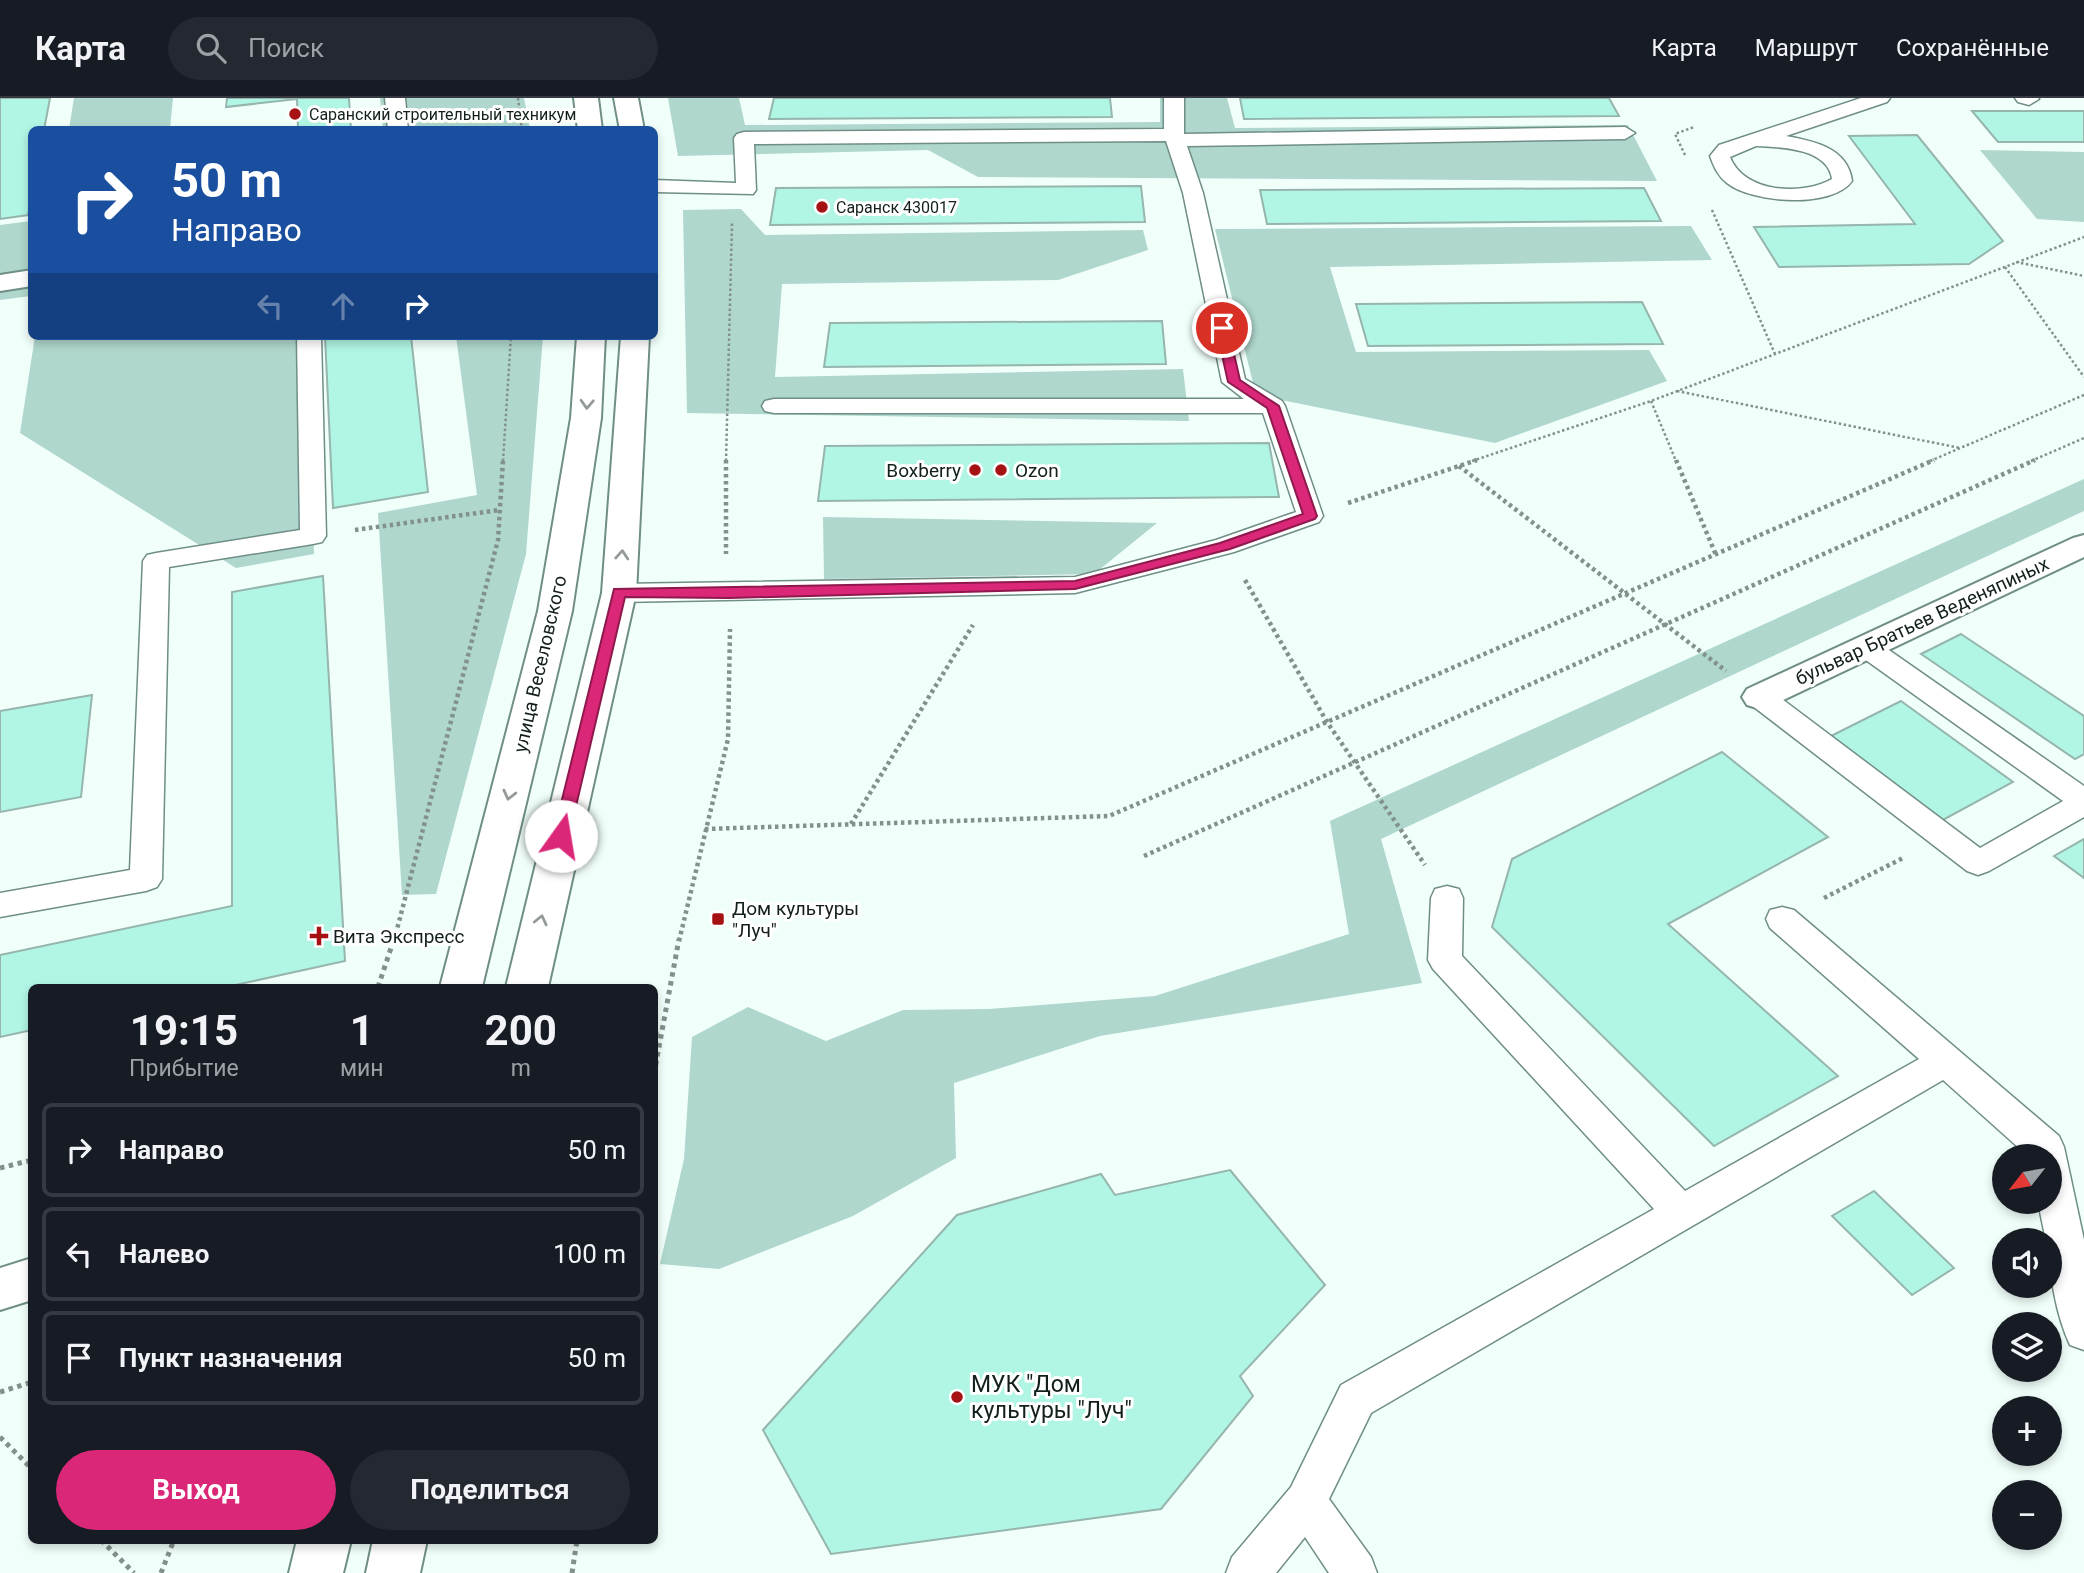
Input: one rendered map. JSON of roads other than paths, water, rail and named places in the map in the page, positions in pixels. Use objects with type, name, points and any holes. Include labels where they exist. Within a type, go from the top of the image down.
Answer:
[{"type":"main road","points":[[586,98],[590,126]]},
{"type":"main road","points":[[626,98],[631,126]]},
{"type":"main road","points":[[0,283],[28,279]]},
{"type":"main road","name":"улица Веселовского","points":[[462,984],[555,611],[586,418],[591,340]]},
{"type":"main road","points":[[528,984],[619,593],[635,340]]},
{"type":"main road","name":"бульвар Братьев Веденяпиных","points":[[1760,697],[2084,545]]},
{"type":"main road","points":[[0,1289],[28,1280]]},
{"type":"main road","points":[[316,1573],[323,1544]]},
{"type":"main road","points":[[393,1573],[399,1544]]},
{"type":"lane","points":[[395,98],[398,126]]},
{"type":"lane","points":[[619,593],[1075,585],[1225,546],[1310,516],[1273,406],[1234,382],[1193,193],[1175,137],[1174,98]]},
{"type":"lane","points":[[1755,140],[1774,140],[1812,148],[1828,155],[1843,173],[1842,181],[1834,188],[1820,193],[1782,194],[1760,190],[1728,175],[1721,165],[1720,156],[1726,149],[1880,98]]},
{"type":"lane","points":[[658,186],[746,190],[744,138],[1625,133]]},
{"type":"lane","points":[[0,905],[146,879],[156,561],[313,536],[309,340]]},
{"type":"lane","points":[[774,406],[1273,406]]},
{"type":"lane","points":[[1760,697],[1978,863],[2084,802],[1866,648]]},
{"type":"lane","points":[[1447,898],[1446,960],[1681,1212]]},
{"type":"lane","points":[[1782,919],[2042,1144]]},
{"type":"lane","points":[[1248,1573],[1307,1502],[1356,1399],[1945,1061]]},
{"type":"lane","points":[[2059,1214],[2084,1332]]},
{"type":"lane","points":[[1307,1502],[1356,1573]]},
{"type":"place","name":"Саранский строительный техникум","points":[[295,114]]},
{"type":"place","name":"Саранск 430017","points":[[822,207]]},
{"type":"place","name":"Boxberry","points":[[975,470]]},
{"type":"place","name":"Ozon","points":[[1001,470]]},
{"type":"place","name":"Дом культуры \"Луч\"","points":[[718,919]]},
{"type":"place","name":"Вита Экспресс","points":[[319,936]]},
{"type":"place","name":"МУК \"Дом культуры \"Луч\"","points":[[957,1397]]}]
